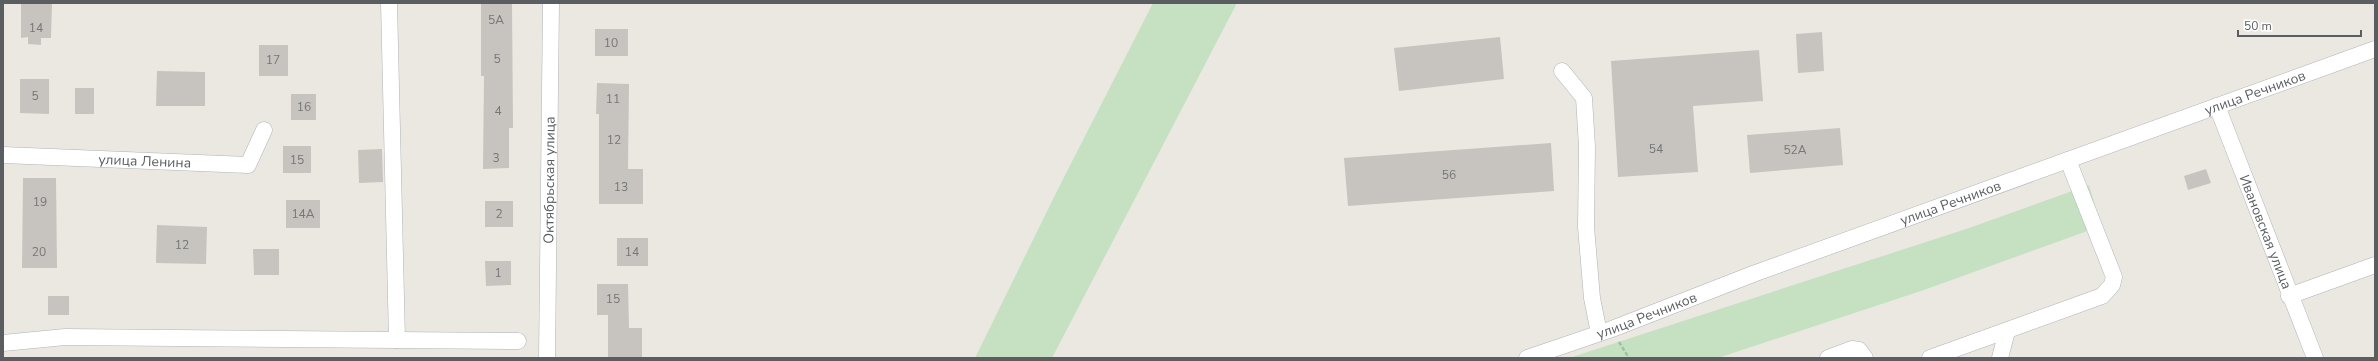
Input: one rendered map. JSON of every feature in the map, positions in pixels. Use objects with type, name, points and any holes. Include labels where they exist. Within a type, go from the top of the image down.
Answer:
[{"type":"street","points":[[389,3],[397,340]]},
{"type":"street","name":"Октябрьская улица","points":[[547,358],[551,3]]},
{"type":"street","name":"улица Речников","points":[[1526,358],[1599,333],[1753,274],[2375,49]]},
{"type":"street","points":[[1562,71],[1584,98],[1588,147],[1586,227],[1592,298],[1599,333]]},
{"type":"street","name":"Ивановская улица","points":[[2216,106],[2289,296],[2315,358]]},
{"type":"street","name":"улица Ленина","points":[[3,155],[248,165],[264,130]]},
{"type":"street","points":[[1930,358],[2102,296],[2112,285],[2114,277],[2068,160]]},
{"type":"street","points":[[2289,296],[2375,265]]},
{"type":"street","points":[[2000,358],[2007,330]]},
{"type":"street","points":[[3,343],[65,337],[518,341]]},
{"type":"street","points":[[1828,358],[1852,349],[1859,350],[1864,358]]},
{"type":"green space","points":[[1153,3],[1237,3],[1052,358],[975,358],[1057,191]]},
{"type":"green space","points":[[2089,185],[2101,226],[1924,290],[1718,358],[1569,358],[1969,228]]},
{"type":"building","points":[[21,3],[52,3],[51,38],[41,38],[41,45],[28,44],[28,37],[21,38]]},
{"type":"building","points":[[481,4],[512,4],[513,128],[509,128],[509,168],[483,169],[484,76],[481,76]]},
{"type":"building","points":[[595,29],[628,29],[628,56],[595,56]]},
{"type":"building","points":[[1822,32],[1824,71],[1798,73],[1796,34]]},
{"type":"building","points":[[1500,37],[1504,79],[1399,91],[1394,48]]},
{"type":"building","points":[[259,45],[288,45],[288,76],[259,76]]},
{"type":"building","points":[[1759,50],[1763,101],[1693,106],[1698,172],[1618,177],[1611,61]]},
{"type":"building","points":[[157,71],[205,72],[205,106],[156,106]]},
{"type":"building","points":[[20,79],[49,79],[49,114],[20,113]]},
{"type":"building","points":[[597,83],[629,84],[628,169],[643,169],[643,204],[599,204],[599,114],[596,114]]},
{"type":"building","points":[[75,88],[94,88],[94,114],[75,114]]},
{"type":"building","points":[[291,94],[316,94],[316,120],[291,120]]},
{"type":"building","points":[[1840,128],[1843,165],[1750,173],[1747,135]]},
{"type":"building","points":[[1551,143],[1554,191],[1348,206],[1344,158]]},
{"type":"building","points":[[283,146],[311,146],[311,173],[283,173]]},
{"type":"building","points":[[382,149],[383,182],[359,183],[358,150]]},
{"type":"building","points":[[2206,169],[2211,183],[2188,190],[2184,176]]},
{"type":"building","points":[[23,178],[56,178],[57,268],[22,268]]},
{"type":"building","points":[[286,200],[320,200],[320,228],[286,228]]},
{"type":"building","points":[[485,201],[513,201],[513,227],[485,227]]},
{"type":"building","points":[[157,225],[207,227],[206,264],[156,263]]},
{"type":"building","points":[[617,238],[648,238],[648,266],[617,266]]},
{"type":"building","points":[[253,249],[279,249],[279,275],[254,275]]},
{"type":"building","points":[[485,261],[511,261],[511,285],[486,286]]},
{"type":"building","points":[[597,284],[628,284],[629,328],[642,328],[642,358],[608,358],[608,315],[597,315]]},
{"type":"building","points":[[48,296],[69,296],[69,315],[48,315]]}]
